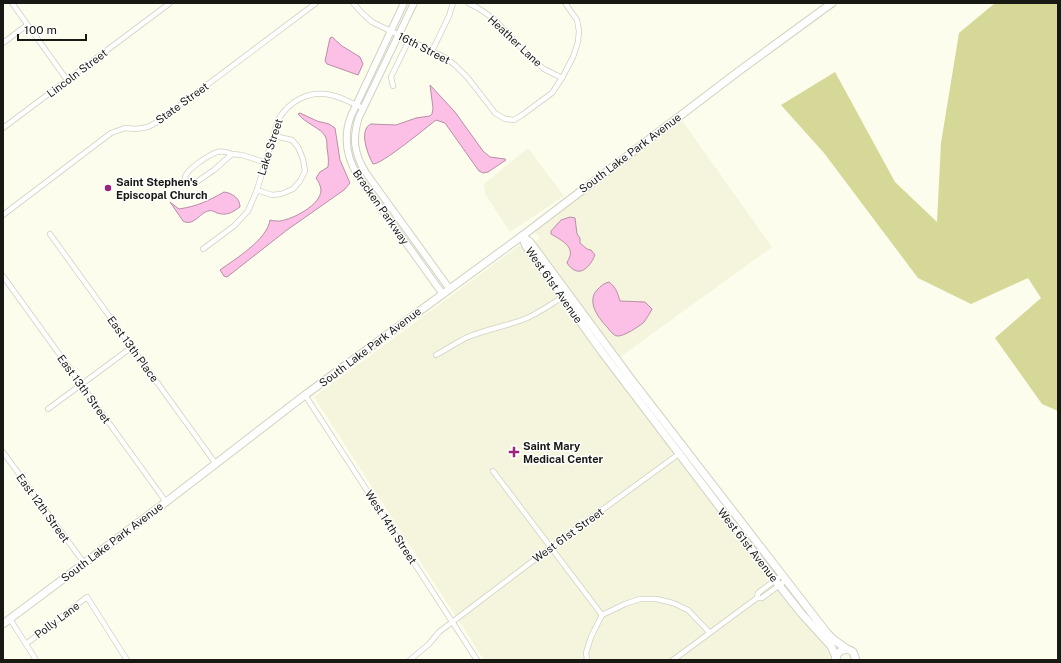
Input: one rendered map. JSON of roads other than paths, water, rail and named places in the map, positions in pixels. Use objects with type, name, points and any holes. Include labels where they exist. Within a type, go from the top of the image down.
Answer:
[{"type":"main road","name":"South Lake Park Avenue","points":[[3,624],[166,502],[305,395],[442,293],[522,236],[739,71],[832,3]]},
{"type":"main road","name":"West 61st Avenue","points":[[522,236],[530,242],[684,449],[814,628],[831,646],[835,659]]},
{"type":"main road","name":"West 61st Avenue","points":[[522,236],[526,246],[562,297],[678,454],[780,580],[826,633],[853,652],[856,660]]},
{"type":"main road","points":[[835,659],[840,651],[847,649]]},
{"type":"street","points":[[12,3],[67,80]]},
{"type":"street","name":"Lincoln Street","points":[[3,128],[170,3]]},
{"type":"street","name":"State Street","points":[[3,215],[111,133],[125,128],[136,129],[148,127],[160,120],[316,3]]},
{"type":"street","name":"Bracken Parkway","points":[[404,3],[355,105],[349,121],[347,147],[352,164],[358,176],[442,293]]},
{"type":"street","name":"Bracken Parkway","points":[[414,3],[363,108],[354,130],[355,146],[359,162],[449,288]]},
{"type":"street","points":[[432,51],[449,16],[453,3]]},
{"type":"street","name":"Heather Lane","points":[[468,3],[494,18],[544,69],[562,78]]},
{"type":"street","points":[[562,78],[573,57],[578,42],[579,31],[577,20],[565,3]]},
{"type":"street","name":"16th Street","points":[[356,4],[369,20],[444,57],[455,65],[468,78],[495,113],[505,119],[514,120],[522,115],[552,93],[562,78]]},
{"type":"street","points":[[3,43],[27,25]]},
{"type":"street","points":[[393,86],[391,77],[409,40]]},
{"type":"street","name":"Lake Street","points":[[203,249],[234,226],[248,211],[257,190],[264,162],[274,136],[278,120],[284,110],[306,96],[318,94],[332,95],[363,108]]},
{"type":"street","points":[[257,190],[272,195],[281,194],[293,189],[300,181],[305,171],[303,159],[298,147],[292,140],[274,136]]},
{"type":"street","points":[[232,154],[214,170],[195,183],[190,183],[186,180],[185,177],[188,171],[212,154],[224,152],[242,155],[264,162]]},
{"type":"street","points":[[400,234],[406,229]]},
{"type":"street","name":"East 13th Place","points":[[50,234],[216,464]]},
{"type":"street","name":"East 13th Street","points":[[3,276],[166,502]]},
{"type":"street","points":[[436,355],[467,337],[528,318],[568,293]]},
{"type":"street","points":[[48,409],[132,347]]},
{"type":"street","name":"West 14th Street","points":[[305,395],[477,660]]},
{"type":"street","name":"West 61st Street","points":[[410,660],[429,644],[439,632],[684,449]]},
{"type":"street","name":"East 12th Street","points":[[3,452],[84,563]]},
{"type":"street","points":[[493,471],[602,615]]},
{"type":"street","points":[[673,660],[757,598],[762,598],[780,580]]},
{"type":"street","name":"Polly Lane","points":[[26,644],[87,597],[127,660]]},
{"type":"street","points":[[587,660],[586,653],[591,637],[602,615],[625,604],[640,599],[656,599],[673,603],[688,610],[709,632]]},
{"type":"street","points":[[10,619],[36,660]]},
{"type":"place","name":"Saint Stephen's Episcopal Church","points":[[108,188]]},
{"type":"place","name":"Saint Mary Medical Center","points":[[514,452]]}]
